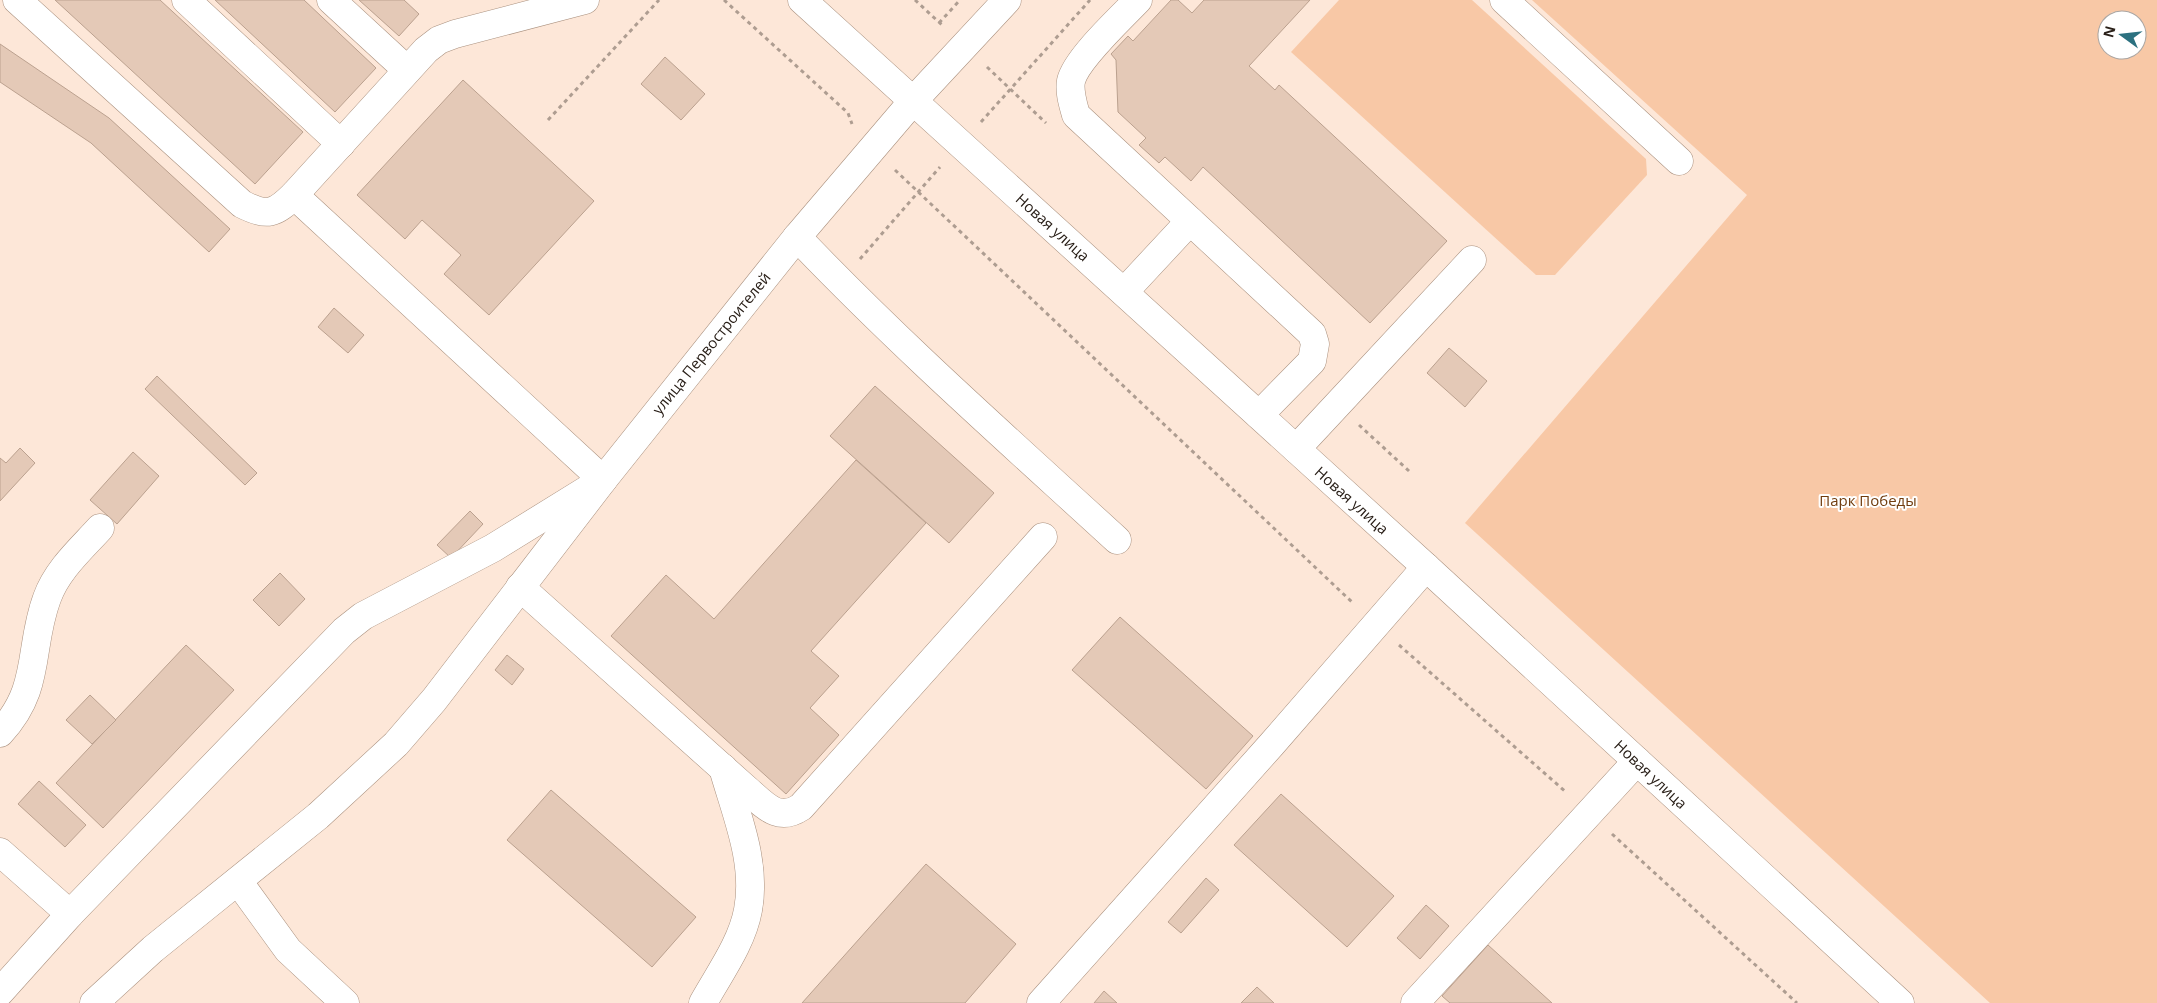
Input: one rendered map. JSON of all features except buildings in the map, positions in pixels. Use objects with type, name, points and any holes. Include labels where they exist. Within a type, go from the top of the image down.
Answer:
[{"type":"street","points":[[18,0],[242,204],[255,211],[268,213],[280,210],[407,70],[426,50],[439,40],[455,34],[585,0]]},
{"type":"street","points":[[186,0],[341,144]]},
{"type":"street","points":[[331,0],[407,70]]},
{"type":"street","name":"Новая улица","points":[[802,0],[1259,414],[1900,1003]]},
{"type":"street","name":"улица Первостроителей","points":[[94,1003],[153,949],[318,816],[382,757],[434,700],[603,480],[797,237],[913,101],[1007,0]]},
{"type":"street","points":[[1138,0],[1079,64],[1071,81],[1071,96],[1076,115],[1312,334],[1315,344],[1312,361],[1259,414]]},
{"type":"street","points":[[1504,0],[1679,161]]},
{"type":"street","points":[[0,992],[70,914],[344,631],[363,616],[493,548],[603,480],[294,195]]},
{"type":"street","points":[[1124,292],[1190,221]]},
{"type":"street","points":[[797,237],[840,282],[941,378],[1117,540]]},
{"type":"street","points":[[1296,449],[1472,260]]},
{"type":"street","points":[[0,733],[20,709],[28,691],[46,599],[54,582],[100,528]]},
{"type":"street","points":[[520,587],[723,768],[776,812],[785,815],[801,807],[1043,537]]},
{"type":"street","points":[[1041,1003],[1426,567]]},
{"type":"street","points":[[1415,1003],[1637,761]]},
{"type":"street","points":[[703,1003],[737,942],[748,911],[750,862],[723,768]]},
{"type":"street","points":[[0,852],[70,914]]},
{"type":"street","points":[[238,881],[288,950],[345,1003]]},
{"type":"path","points":[[548,120],[659,0]]},
{"type":"path","points":[[724,0],[848,113],[856,133],[872,149],[1376,624],[1589,812],[1797,1003]]},
{"type":"path","points":[[939,22],[960,0]]},
{"type":"green space","points":[[1339,0],[1472,0],[1646,159],[1647,175],[1555,275],[1536,275],[1291,52]]},
{"type":"green space","name":"Парк Победы","points":[[1532,0],[2157,0],[2157,1003],[1990,1003],[1465,523],[1747,195]]}]
